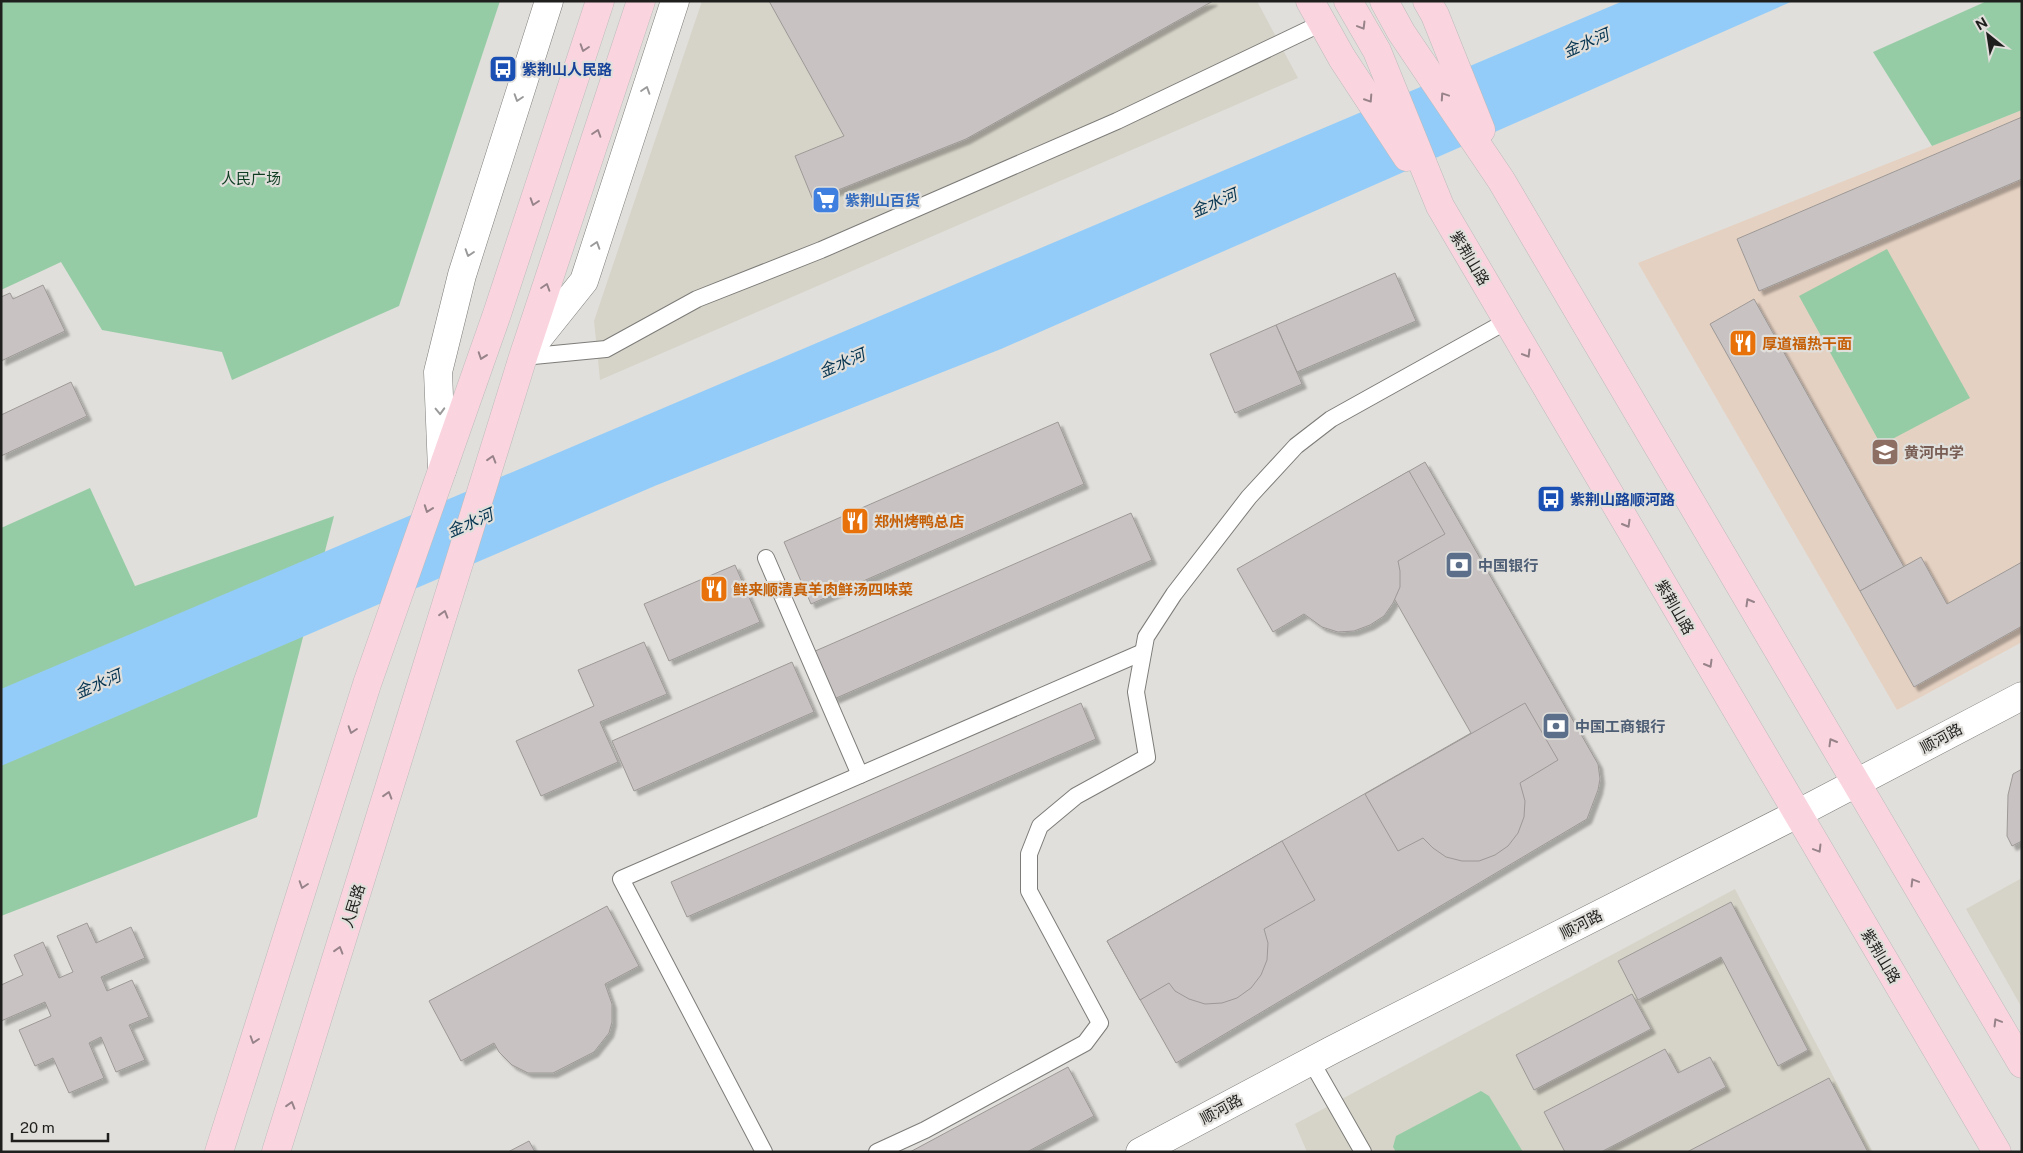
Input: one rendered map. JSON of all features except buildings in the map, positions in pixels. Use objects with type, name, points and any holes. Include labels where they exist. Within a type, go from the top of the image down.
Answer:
[{"type":"main road","points":[[219,1152],[366,684],[497,314],[600,1]]},
{"type":"main road","name":"人民路","points":[[276,1152],[523,357],[641,1]]},
{"type":"main road","name":"紫荆山路","points":[[1348,1],[1377,51],[1440,206],[1996,1152]]},
{"type":"main road","points":[[1384,1],[1401,32],[1501,180],[2022,1064]]},
{"type":"main road","points":[[1431,8],[1501,180]]},
{"type":"main road","points":[[1316,12],[1342,58],[1440,206]]},
{"type":"street","points":[[442,470],[438,372],[462,275],[549,1]]},
{"type":"street","points":[[523,357],[584,281],[675,1]]},
{"type":"street","name":"顺河路","points":[[1140,1152],[1311,1061],[1797,814],[2022,696]]},
{"type":"lane","points":[[523,357],[606,349],[697,299],[821,250],[1117,121],[1316,12]]},
{"type":"lane","points":[[877,1152],[925,1130],[1085,1043],[1100,1023],[1029,891],[1029,854],[1040,826],[1076,796],[1147,757],[1136,692],[1146,637],[1174,594],[1249,497],[1296,446],[1331,419],[1507,320]]},
{"type":"lane","points":[[766,558],[860,775]]},
{"type":"lane","points":[[764,1152],[621,879],[1144,652]]},
{"type":"lane","points":[[1311,1061],[1363,1152]]},
{"type":"shaded area","name":"紫荆山百货","points":[[702,1],[1257,1],[1298,78],[600,380],[594,321]]},
{"type":"shaded area","name":"黄河中学","points":[[2022,110],[2022,642],[1897,710],[1638,263]]},
{"type":"shaded area","points":[[2022,878],[2022,1008],[1966,909]]},
{"type":"shaded area","points":[[1735,889],[1873,1152],[1307,1152],[1295,1124]]},
{"type":"green space","name":"人民广场","points":[[1,1],[500,1],[399,306],[232,380],[222,352],[102,330],[61,262],[1,290]]},
{"type":"green space","points":[[1987,1],[2022,1],[2022,110],[1932,146],[1873,52]]},
{"type":"green space","points":[[1887,249],[1970,398],[1881,445],[1799,296]]},
{"type":"green space","points":[[90,488],[135,586],[334,516],[257,817],[1,916],[1,528]]},
{"type":"green space","points":[[1481,1091],[1489,1096],[1523,1152],[1396,1152],[1393,1147],[1396,1136]]},
{"type":"water","name":"金水河","points":[[1623,1],[1793,1],[1001,349],[657,485],[1,766],[1,689]]},
{"type":"place","name":"紫荆山人民路","points":[[503,69]]},
{"type":"place","name":"紫荆山百货","points":[[826,200]]},
{"type":"place","name":"厚道福热干面","points":[[1743,343]]},
{"type":"place","name":"黄河中学","points":[[1885,452]]},
{"type":"place","name":"紫荆山路顺河路","points":[[1551,499]]},
{"type":"place","name":"郑州烤鸭总店","points":[[855,521]]},
{"type":"place","name":"中国银行","points":[[1459,565]]},
{"type":"place","name":"鲜来顺清真羊肉鲜汤四味菜","points":[[714,589]]},
{"type":"place","name":"中国工商银行","points":[[1556,726]]}]
